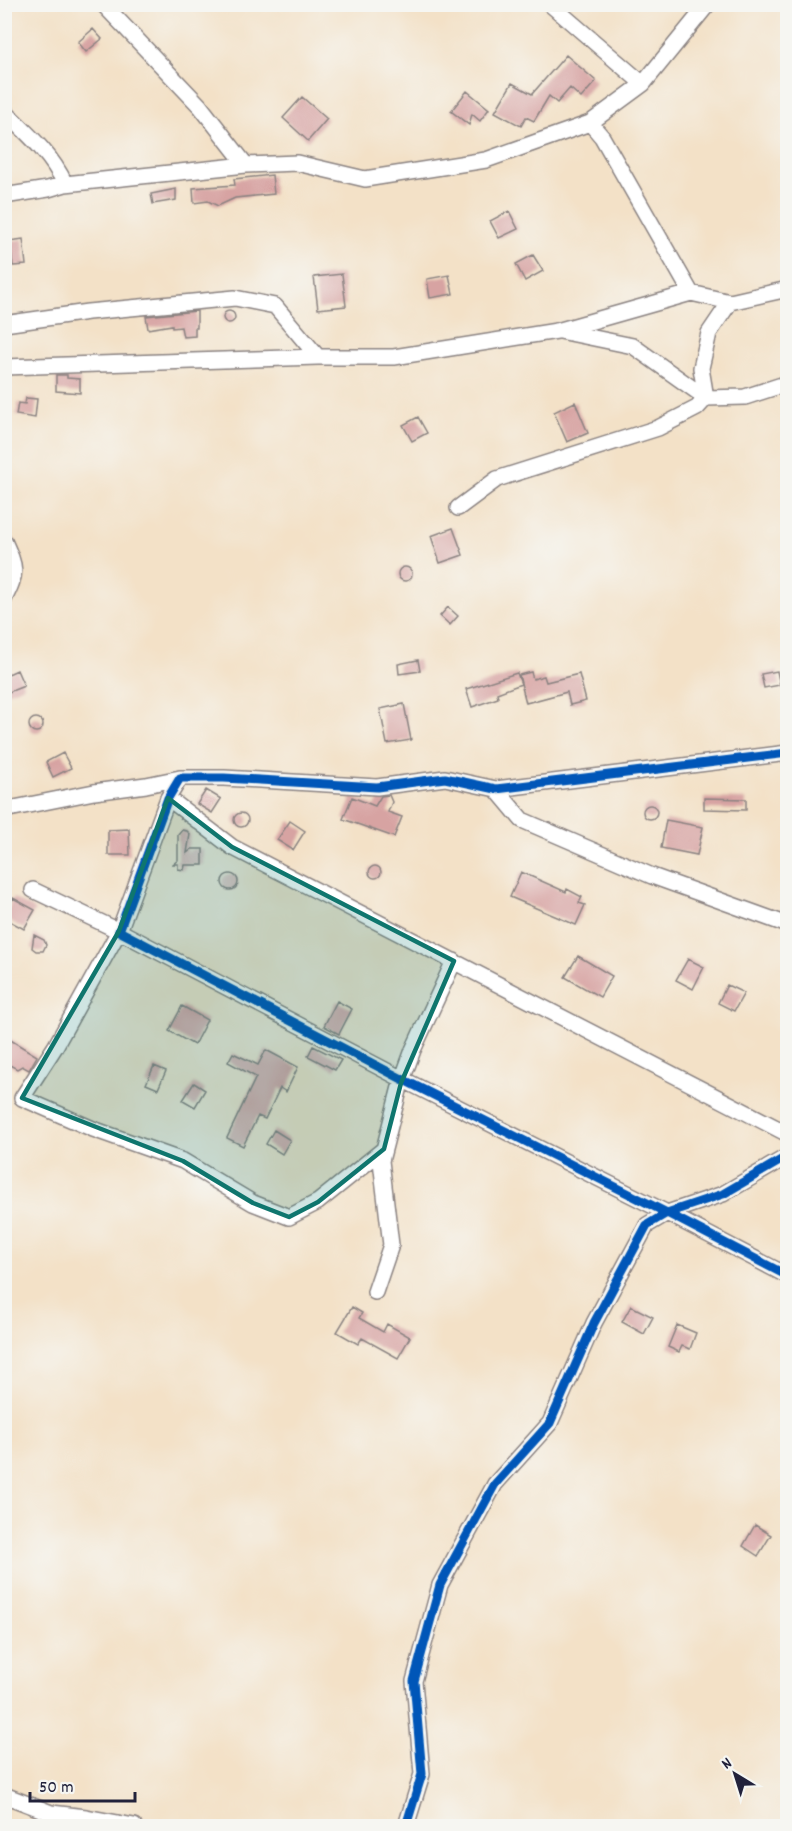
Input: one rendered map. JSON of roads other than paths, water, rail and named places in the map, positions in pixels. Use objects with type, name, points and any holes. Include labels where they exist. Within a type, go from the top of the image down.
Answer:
[{"type":"street","points":[[103,4],[200,106],[246,165]]},
{"type":"street","points":[[550,4],[643,84]]},
{"type":"street","points":[[4,196],[65,184],[246,165],[297,163],[365,179],[486,160],[591,123],[643,84],[708,4]]},
{"type":"street","points":[[4,111],[44,151],[57,167],[65,184]]},
{"type":"street","points":[[591,123],[602,137],[691,293]]},
{"type":"street","points":[[4,367],[318,357],[394,357],[557,331],[691,293],[730,302],[788,289]]},
{"type":"street","points":[[4,324],[88,312],[235,298],[275,306],[318,357]]},
{"type":"street","points":[[706,398],[701,368],[709,333],[730,302]]},
{"type":"street","points":[[557,331],[633,346],[706,398],[745,397],[788,383]]},
{"type":"street","points":[[458,508],[496,479],[658,428],[697,408],[706,398]]},
{"type":"street","points":[[4,541],[15,570],[13,583],[4,599]]},
{"type":"street","points":[[4,810],[180,778],[224,778],[377,787],[445,778],[496,789],[788,753]]},
{"type":"street","points":[[180,778],[168,798],[119,931],[55,1047],[22,1098],[93,1129],[183,1161],[253,1203],[289,1217],[318,1202],[384,1149]]},
{"type":"street","points":[[496,789],[522,820],[652,876],[788,925]]},
{"type":"street","points":[[168,798],[232,846],[788,1134]]},
{"type":"street","points":[[33,890],[119,931],[402,1079],[788,1276]]},
{"type":"street","points":[[375,1292],[391,1245],[381,1161],[402,1079],[454,961]]},
{"type":"street","points":[[406,1827],[422,1774],[414,1681],[440,1585],[495,1484],[550,1424],[594,1323],[647,1225],[668,1213],[723,1194],[788,1156]]},
{"type":"street","points":[[4,1795],[51,1813],[86,1817],[134,1827]]}]
